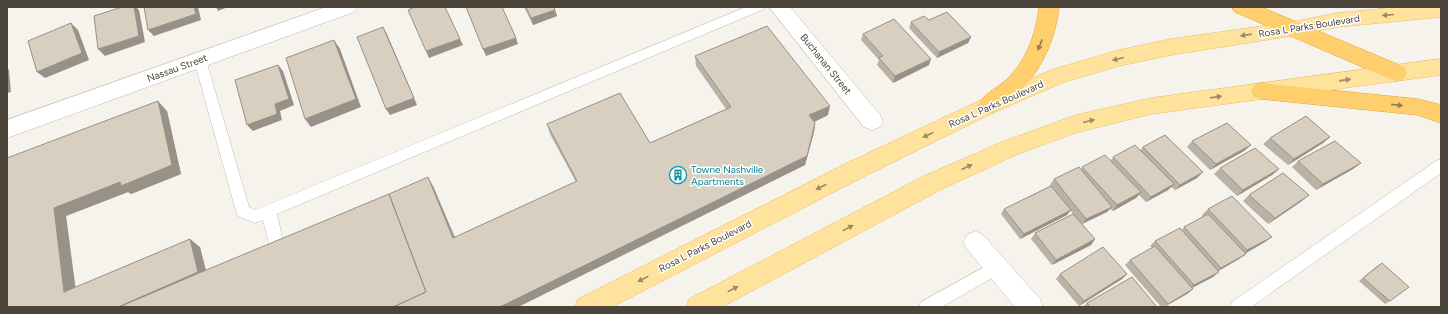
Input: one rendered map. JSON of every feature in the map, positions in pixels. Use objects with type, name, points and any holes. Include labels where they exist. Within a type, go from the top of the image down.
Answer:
[{"type":"highway","points":[[988,106],[1016,83],[1039,48],[1049,17],[1049,7]]},
{"type":"highway","points":[[1242,7],[1397,73]]},
{"type":"highway","points":[[1261,91],[1418,107],[1441,114]]},
{"type":"main road","name":"Rosa L Parks Boulevard","points":[[587,307],[855,170],[988,106],[1058,76],[1119,58],[1178,46],[1292,29],[1338,20],[1441,10]]},
{"type":"main road","points":[[698,307],[932,183],[1010,148],[1076,124],[1151,106],[1441,67]]},
{"type":"street","name":"Nassau Street","points":[[7,129],[347,7]]},
{"type":"street","name":"Buchanan Street","points":[[779,7],[872,120]]},
{"type":"street","points":[[975,242],[1031,307]]},
{"type":"lane","points":[[200,60],[243,211],[255,217],[758,7]]},
{"type":"lane","points":[[1238,307],[1441,165]]},
{"type":"lane","points":[[269,211],[277,251]]},
{"type":"lane","points":[[927,307],[997,267]]},
{"type":"building","points":[[122,7],[134,7],[139,36],[98,49],[94,16]]},
{"type":"building","points":[[144,7],[194,7],[196,14],[148,30]]},
{"type":"building","points":[[415,7],[445,7],[460,39],[426,51],[408,10]]},
{"type":"building","points":[[466,7],[502,7],[516,38],[483,49]]},
{"type":"building","points":[[526,7],[554,7],[555,10],[531,18]]},
{"type":"building","points":[[947,12],[971,37],[939,52],[911,22],[924,16],[929,20]]},
{"type":"building","points":[[894,19],[931,59],[895,76],[879,58],[883,56],[863,34]]},
{"type":"building","points":[[71,23],[82,53],[37,72],[28,41]]},
{"type":"building","name":"Towne Nashville Apartments","points":[[767,26],[830,106],[809,115],[815,123],[807,156],[500,307],[393,307],[426,292],[389,194],[428,177],[453,238],[577,181],[547,124],[620,93],[650,143],[731,107],[695,56]]},
{"type":"building","points":[[383,27],[414,98],[386,109],[357,37]]},
{"type":"building","points":[[334,40],[356,99],[305,119],[286,58]]},
{"type":"building","points":[[278,65],[289,99],[275,104],[277,114],[247,125],[235,80]]},
{"type":"building","points":[[158,101],[172,165],[121,186],[120,182],[54,208],[64,292],[190,239],[198,272],[118,307],[7,307],[7,158]]},
{"type":"building","points":[[1306,116],[1330,137],[1294,159],[1270,138]]},
{"type":"building","points":[[1227,123],[1251,145],[1216,164],[1192,141]]},
{"type":"building","points":[[1165,135],[1203,172],[1180,185],[1143,147]]},
{"type":"building","points":[[1335,141],[1361,163],[1323,184],[1298,161]]},
{"type":"building","points":[[1135,145],[1174,184],[1151,197],[1113,157]]},
{"type":"building","points":[[1255,148],[1279,169],[1243,190],[1220,168]]},
{"type":"building","points":[[1105,155],[1141,192],[1117,205],[1082,167]]},
{"type":"building","points":[[1079,167],[1112,207],[1086,219],[1054,179]]},
{"type":"building","points":[[1283,173],[1309,195],[1275,218],[1249,195]]},
{"type":"building","points":[[1051,186],[1071,210],[1024,234],[1004,209]]},
{"type":"building","points":[[389,194],[426,292],[393,307],[119,307],[199,273]]},
{"type":"building","points":[[1232,196],[1272,237],[1247,250],[1208,209]]},
{"type":"building","points":[[1073,214],[1095,239],[1056,260],[1035,233]]},
{"type":"building","points":[[1208,214],[1246,254],[1221,268],[1184,227]]},
{"type":"building","points":[[1180,228],[1219,272],[1194,285],[1155,241]]},
{"type":"building","points":[[1155,246],[1193,289],[1168,304],[1130,260]]},
{"type":"building","points":[[1103,247],[1127,274],[1084,301],[1060,274]]},
{"type":"building","points":[[1382,263],[1409,287],[1390,301],[1363,278]]},
{"type":"building","points":[[1132,277],[1157,307],[1090,307],[1087,303]]},
{"type":"place","name":"Towne Nashville Apartments","points":[[678,175]]}]
